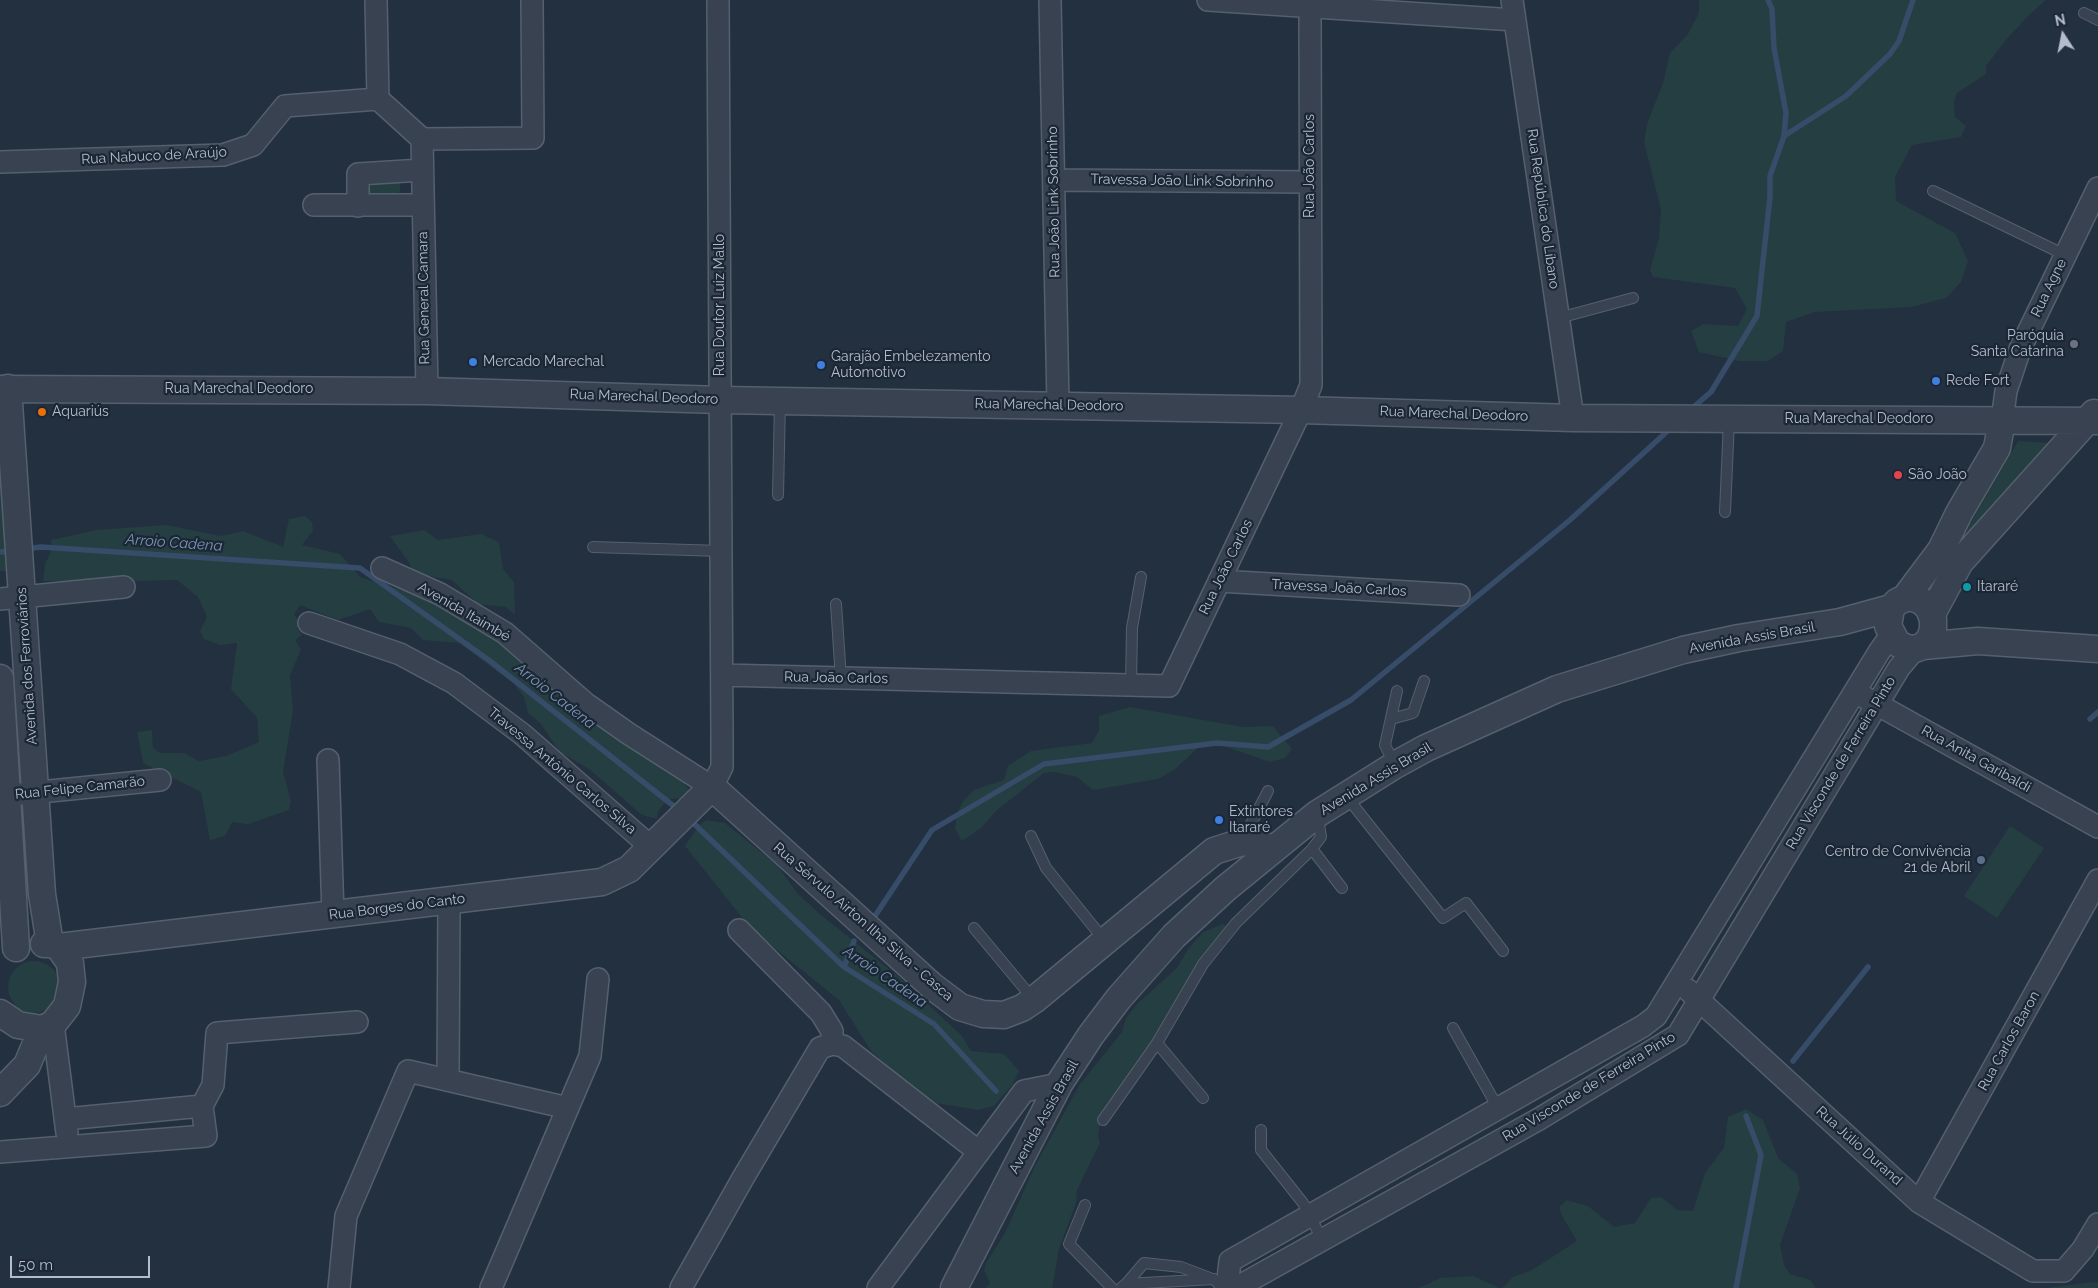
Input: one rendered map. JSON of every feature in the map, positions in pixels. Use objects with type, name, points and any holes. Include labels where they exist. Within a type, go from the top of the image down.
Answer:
[{"type":"street","points":[[376,0],[378,99],[422,139],[532,138],[532,0]]},
{"type":"street","name":"Rua Doutor Luiz Mallo","points":[[708,792],[722,767],[718,0]]},
{"type":"street","name":"Rua João Link Sobrinho","points":[[1050,0],[1058,405]]},
{"type":"street","points":[[1208,0],[1310,7],[1513,10]]},
{"type":"street","name":"Rua João Carlos","points":[[722,675],[1169,686],[1301,410],[1311,385],[1310,7]]},
{"type":"street","name":"Rua República do Líbano","points":[[1513,10],[1573,418]]},
{"type":"street","name":"Rua Nabuco de Araújo","points":[[0,162],[223,155],[253,145],[285,106],[378,99]]},
{"type":"street","name":"Rua General Camara","points":[[422,139],[427,390]]},
{"type":"street","points":[[358,206],[358,174],[422,170]]},
{"type":"street","name":"Travessa João Link Sobrinho","points":[[1054,180],[1310,182]]},
{"type":"street","name":"Rua Agne","points":[[2002,420],[2006,391],[2020,349],[2098,188]]},
{"type":"street","points":[[314,205],[422,205]]},
{"type":"street","name":"Rua Marechal Deodoro","points":[[4,388],[427,390],[721,400],[1301,410],[1573,418],[2002,420],[2094,416]]},
{"type":"street","name":"Avenida dos Ferroviários","points":[[0,1093],[27,1065],[47,1027],[67,1006],[72,982],[70,963],[54,946],[42,894],[35,793],[14,590],[18,542],[4,388]]},
{"type":"street","points":[[1919,647],[1932,634],[1932,616],[1960,562],[2094,416]]},
{"type":"street","name":"Rua Visconde de Ferreira Pinto","points":[[1220,1284],[1230,1261],[1643,1026],[1656,1016],[1854,691],[1894,618],[1941,550],[1959,513],[1997,448],[2002,420]]},
{"type":"street","name":"Avenida Itaimbé","points":[[382,568],[440,594],[505,633],[585,703],[708,792]]},
{"type":"street","name":"Travessa João Carlos","points":[[1219,581],[1459,595]]},
{"type":"street","points":[[14,590],[124,587]]},
{"type":"street","points":[[1978,641],[1932,616],[1923,602],[1914,598],[1894,618],[1897,644],[1906,648],[1978,641],[2098,649]]},
{"type":"street","name":"Avenida Assis Brasil","points":[[954,1288],[1059,1084],[1091,1035],[1119,998],[1174,936],[1225,889],[1317,814],[1395,765],[1483,720],[1557,688],[1683,650],[1739,638],[1840,622],[1894,618]]},
{"type":"street","name":"Travessa Antônio Carlos Silva","points":[[309,623],[400,654],[454,683],[522,734],[651,847]]},
{"type":"street","name":"Rua Visconde de Ferreira Pinto","points":[[1236,1288],[1539,1120],[1678,1034],[1899,668],[1919,647]]},
{"type":"street","name":"Avenida dos Ferroviários","points":[[0,678],[8,951],[54,946]]},
{"type":"street","name":"Rua Anita Garibaldi","points":[[1854,691],[2098,826]]},
{"type":"street","points":[[328,760],[333,915]]},
{"type":"street","name":"Rua Felipe Camarão","points":[[4,796],[160,780]]},
{"type":"street","name":"Rua Borges do Canto","points":[[54,946],[333,915],[602,882],[629,869],[708,792]]},
{"type":"street","name":"Rua Sérvulo Airton Ilha Silva - Casca","points":[[708,792],[932,986],[960,1007],[983,1014],[1004,1015],[1022,1008],[1034,1000],[1214,851],[1242,842],[1259,844],[1273,849]]},
{"type":"street","name":"Rua Carlos Baron","points":[[1919,1202],[2098,880]]},
{"type":"street","points":[[448,1080],[449,901]]},
{"type":"street","points":[[739,930],[821,1012],[832,1031],[832,1044]]},
{"type":"street","points":[[491,1288],[590,1056],[598,979]]},
{"type":"street","name":"Rua Júlio Durand","points":[[1677,980],[1919,1202],[2033,1271],[2064,1270],[2083,1249],[2098,1224]]},
{"type":"street","points":[[0,1014],[18,1025],[47,1027],[69,1148]]},
{"type":"street","points":[[0,1152],[206,1136],[202,1106],[213,1085],[217,1033],[357,1022]]},
{"type":"street","points":[[681,1288],[820,1048],[832,1044],[843,1046],[979,1152]]},
{"type":"street","points":[[338,1288],[346,1216],[408,1071],[568,1108]]},
{"type":"street","points":[[878,1288],[1024,1091],[1059,1084]]},
{"type":"street","points":[[1525,1093],[1539,1120]]},
{"type":"street","points":[[65,1119],[202,1106]]},
{"type":"lane","points":[[2084,13],[2098,20]]},
{"type":"lane","points":[[1933,191],[2065,255]]},
{"type":"lane","points":[[1559,318],[1633,298]]},
{"type":"lane","points":[[778,495],[780,401]]},
{"type":"lane","points":[[1725,512],[1729,418]]},
{"type":"lane","points":[[592,547],[722,551]]},
{"type":"lane","points":[[1132,685],[1132,628],[1141,577]]},
{"type":"lane","points":[[836,604],[841,678]]},
{"type":"lane","points":[[1391,719],[1413,713],[1424,681]]},
{"type":"lane","points":[[1395,765],[1385,745],[1397,691]]},
{"type":"lane","points":[[1242,842],[1268,791]]},
{"type":"lane","points":[[1345,795],[1443,918],[1466,903],[1503,951]]},
{"type":"lane","points":[[1103,1120],[1157,1043],[1203,964],[1236,923],[1312,849],[1320,837],[1317,814]]},
{"type":"lane","points":[[1031,836],[1046,868],[1105,941]]},
{"type":"lane","points":[[1312,849],[1342,888]]},
{"type":"lane","points":[[974,928],[1034,1000]]},
{"type":"lane","points":[[1453,1028],[1498,1108]]},
{"type":"lane","points":[[1157,1043],[1203,1098]]},
{"type":"lane","points":[[1261,1130],[1261,1150],[1303,1203],[1323,1241]]},
{"type":"lane","points":[[1084,1205],[1069,1244],[1112,1288]]},
{"type":"lane","points":[[1123,1286],[1144,1262],[1181,1267],[1220,1284],[1222,1288]]},
{"type":"lane","points":[[1123,1286],[1220,1284]]},
{"type":"green space","points":[[1699,0],[2046,0],[2005,41],[1986,66],[1986,74],[1957,93],[1954,101],[1955,117],[1966,126],[1961,137],[1912,145],[1895,177],[1896,201],[1955,233],[1968,261],[1961,282],[1946,298],[1911,307],[1815,312],[1786,322],[1783,351],[1768,361],[1739,361],[1699,352],[1691,331],[1704,324],[1738,326],[1747,309],[1735,288],[1653,277],[1650,270],[1659,238],[1661,210],[1644,142],[1647,124],[1663,83],[1670,53],[1688,34],[1699,13]]},
{"type":"green space","points":[[374,178],[401,178],[400,190],[397,196],[374,197],[369,192],[369,186]]},
{"type":"green space","points":[[0,413],[6,571],[0,571]]},
{"type":"green space","points":[[2018,441],[2048,443],[1961,540]]},
{"type":"green space","points":[[305,516],[312,522],[313,531],[302,545],[340,554],[360,577],[429,598],[504,642],[684,783],[690,791],[685,798],[669,799],[658,811],[657,819],[642,815],[589,769],[560,752],[541,724],[528,713],[524,697],[514,684],[459,643],[423,640],[411,628],[379,622],[370,609],[338,620],[300,605],[294,615],[300,622],[297,628],[302,635],[295,640],[301,649],[290,676],[293,710],[283,772],[291,801],[289,810],[248,824],[232,822],[225,836],[210,840],[201,792],[143,763],[137,732],[152,730],[153,748],[160,753],[184,753],[199,761],[226,756],[259,742],[257,718],[231,689],[237,643],[220,645],[204,639],[200,631],[207,617],[198,597],[177,580],[135,581],[110,576],[86,582],[43,581],[45,564],[52,549],[51,540],[96,530],[166,525],[221,536],[243,531],[283,547],[289,519]]},
{"type":"green space","points":[[424,530],[438,540],[481,534],[499,542],[503,569],[514,582],[515,614],[505,607],[478,604],[452,580],[411,573],[410,564],[390,536]]},
{"type":"green space","points":[[1130,707],[1243,727],[1273,726],[1292,749],[1285,758],[1270,762],[1221,745],[1199,747],[1174,770],[1158,779],[1093,790],[1077,777],[1054,772],[1044,773],[997,810],[981,828],[962,841],[955,829],[957,813],[964,800],[974,790],[1004,780],[1008,766],[1031,751],[1092,743],[1099,730],[1099,716]]},
{"type":"green space","points":[[707,820],[725,823],[777,865],[798,894],[821,915],[900,978],[962,1036],[971,1051],[1004,1054],[1019,1071],[1013,1084],[994,1106],[978,1110],[936,1103],[895,1073],[871,1051],[839,1000],[752,930],[685,846],[699,825]]},
{"type":"green space","points":[[2010,826],[2044,848],[1997,918],[1964,896]]},
{"type":"green space","points":[[1223,924],[1229,928],[1171,1021],[1101,1117],[1098,1136],[1100,1143],[1077,1190],[1076,1203],[1059,1249],[1052,1288],[986,1288],[990,1283],[984,1270],[986,1263],[1005,1233],[1035,1166],[1080,1084],[1122,1032],[1126,1018],[1138,1003],[1177,968],[1188,949],[1203,932]]},
{"type":"green space","points":[[29,961],[39,961],[48,965],[56,973],[60,987],[56,1001],[48,1009],[39,1013],[29,1013],[20,1009],[12,1001],[8,992],[8,982],[12,973],[20,965]]},
{"type":"green space","points":[[1746,1109],[1763,1120],[1778,1158],[1797,1174],[1800,1188],[1780,1245],[1784,1265],[1790,1274],[1810,1280],[1816,1288],[1502,1288],[1513,1277],[1532,1270],[1577,1241],[1562,1216],[1559,1207],[1567,1200],[1588,1206],[1614,1227],[1635,1223],[1651,1198],[1661,1197],[1677,1210],[1693,1211],[1705,1173],[1724,1148],[1728,1117]]},
{"type":"green space","points":[[1473,1276],[1500,1288],[1418,1288],[1441,1278]]},
{"type":"green space","points":[[2092,1282],[2098,1283],[2098,1288],[2047,1288]]},
{"type":"waterway","points":[[1690,410],[1711,392],[1757,316],[1770,197],[1770,176],[1784,136],[1786,113],[1774,48],[1772,9],[1768,0]]},
{"type":"waterway","points":[[1784,136],[1846,96],[1890,54],[1899,41],[1913,0]]},
{"type":"waterway","points":[[875,916],[932,830],[1044,764],[1217,743],[1268,747],[1351,700],[1570,520],[1672,427]]},
{"type":"waterway","name":"Arroio Cadena","points":[[24,549],[41,547],[360,568],[490,661],[680,811]]},
{"type":"waterway","name":"Arroio Cadena","points":[[0,552],[13,551]]},
{"type":"waterway","points":[[2090,719],[2098,712]]},
{"type":"waterway","name":"Arroio Cadena","points":[[689,819],[844,967],[934,1024],[996,1091]]},
{"type":"waterway","points":[[844,967],[854,941]]},
{"type":"waterway","points":[[1793,1061],[1868,967]]},
{"type":"waterway","points":[[1736,1288],[1761,1155],[1746,1116]]},
{"type":"place","name":"Paróquia Santa Catarina","points":[[2074,344]]},
{"type":"place","name":"Mercado Marechal","points":[[473,362]]},
{"type":"place","name":"Garajão Embelezamento Automotivo","points":[[821,365]]},
{"type":"place","name":"Rede Fort","points":[[1936,381]]},
{"type":"place","name":"Aquariús","points":[[42,412]]},
{"type":"place","name":"São João","points":[[1898,475]]},
{"type":"place","name":"Itararé","points":[[1967,587]]},
{"type":"place","name":"Extintores Itararé","points":[[1219,820]]},
{"type":"place","name":"Centro de Convivência 21 de Abril","points":[[1981,860]]}]
